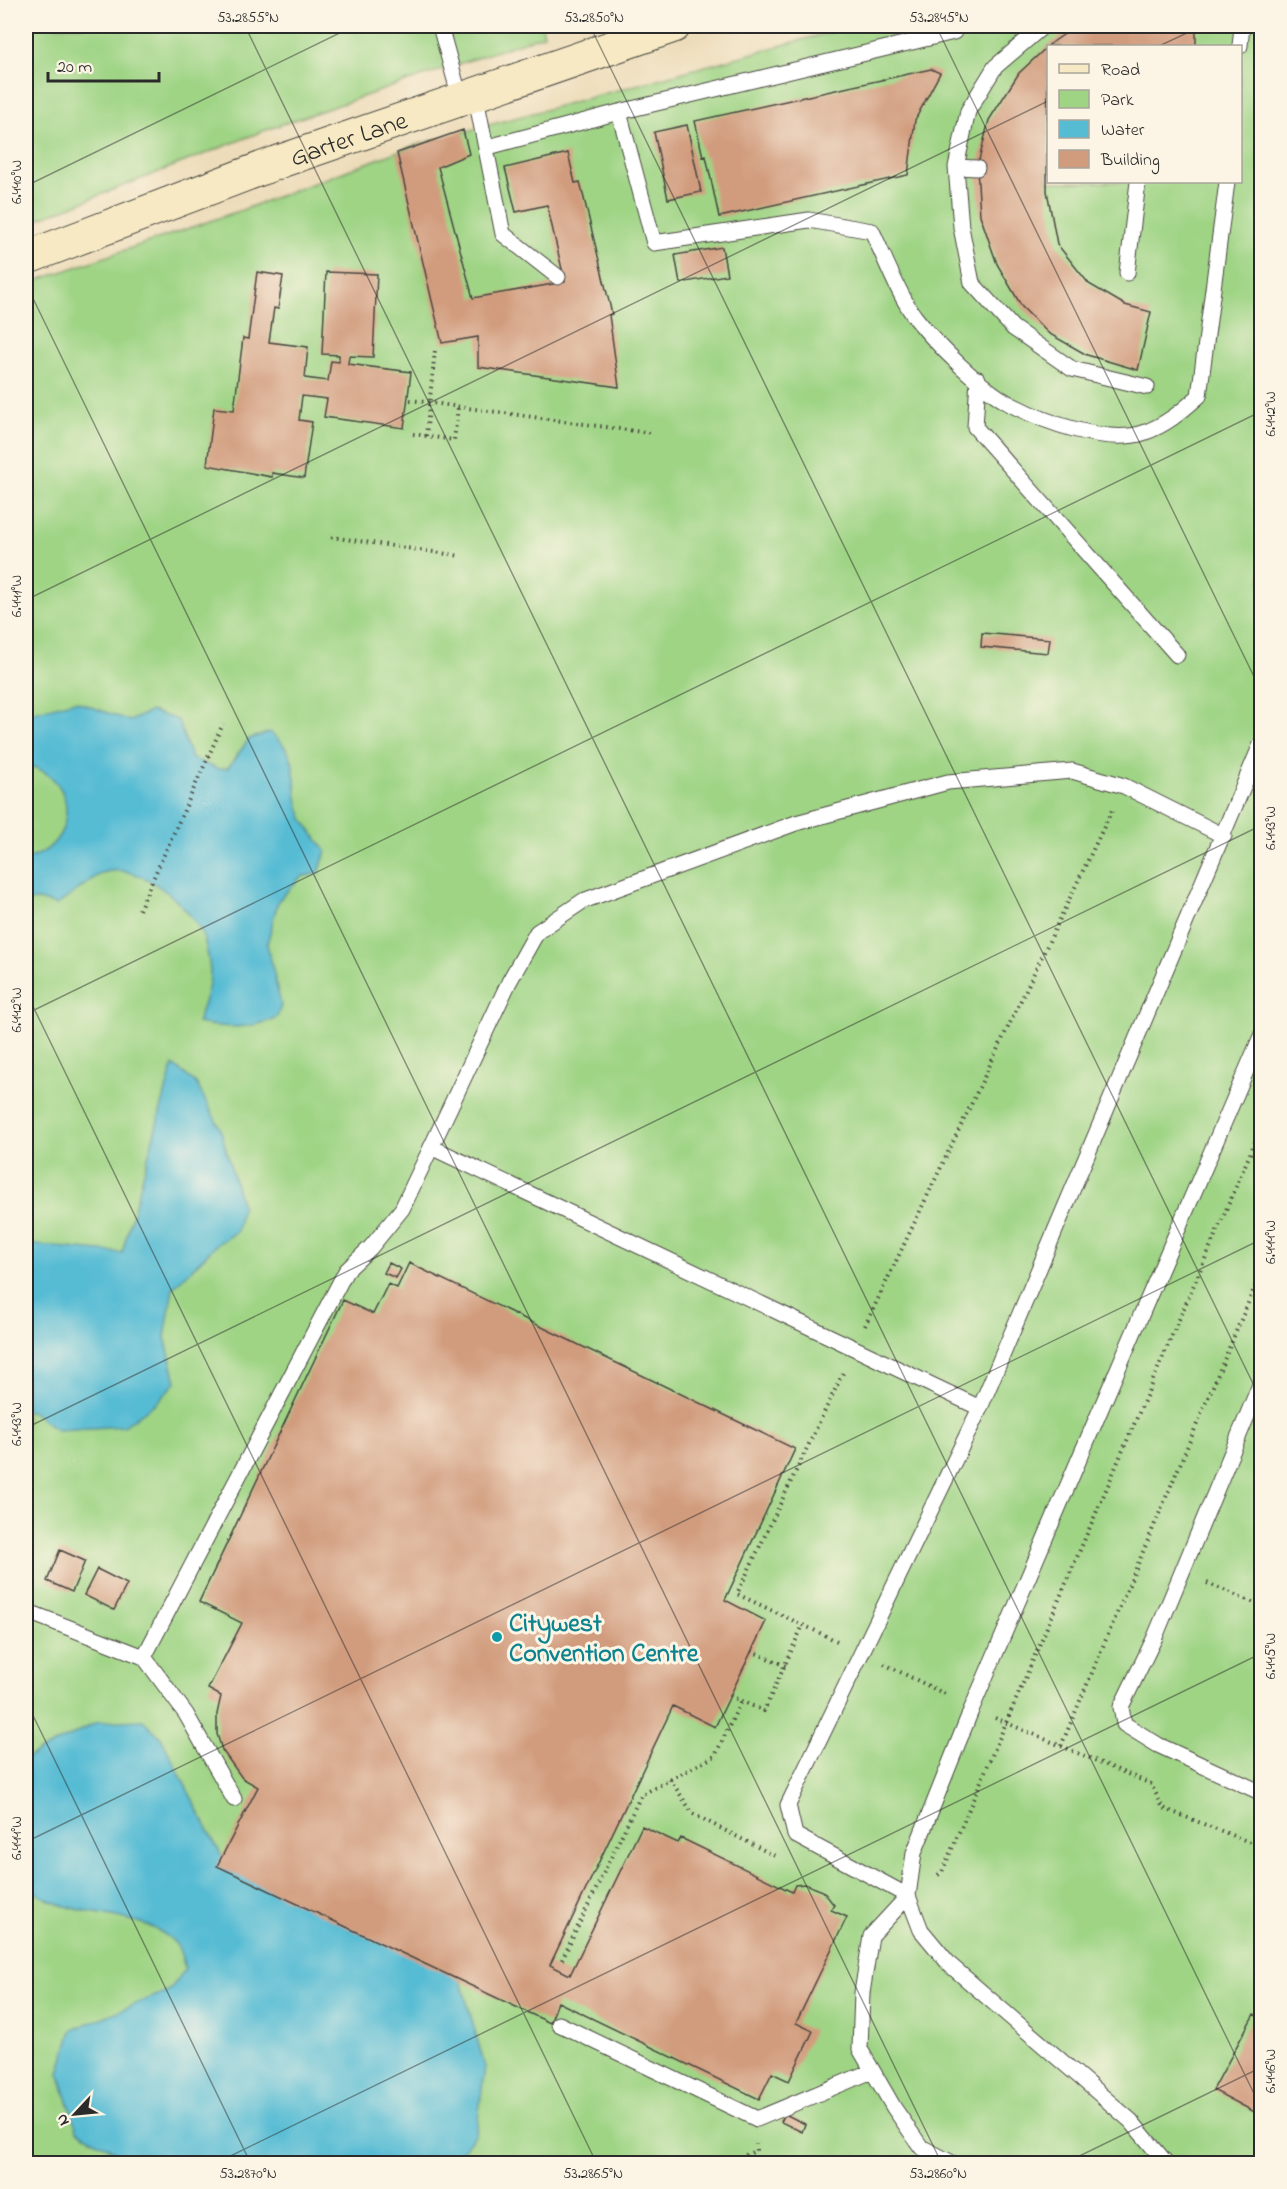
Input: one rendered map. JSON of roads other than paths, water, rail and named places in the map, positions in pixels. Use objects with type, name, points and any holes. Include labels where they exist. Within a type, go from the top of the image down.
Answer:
[{"type":"street","name":"Garter Lane","points":[[26,258],[281,161],[674,26]]},
{"type":"lane","points":[[440,26],[488,147],[503,234],[558,276]]},
{"type":"lane","points":[[1043,26],[995,67],[968,111],[956,167],[961,227],[972,284],[1013,328],[1072,369],[1146,387]]},
{"type":"lane","points":[[1240,45],[1242,26]]},
{"type":"lane","points":[[488,147],[619,112],[954,32]]},
{"type":"lane","points":[[619,112],[654,243],[809,220],[872,231],[913,315],[948,355],[1011,404],[1066,426],[1109,436],[1141,434],[1170,422],[1199,396],[1227,183]]},
{"type":"lane","points":[[956,167],[977,168]]},
{"type":"lane","points":[[1127,273],[1138,183]]},
{"type":"lane","points":[[978,379],[975,427],[1177,655]]},
{"type":"lane","points":[[908,1896],[795,1834],[788,1805],[980,1408],[1260,751]]},
{"type":"lane","points":[[144,1657],[346,1271],[402,1209],[509,982],[537,932],[584,901],[796,824],[948,782],[1072,771],[1124,786],[1224,836]]},
{"type":"lane","points":[[1167,2163],[1131,2121],[950,1965],[921,1930],[908,1896],[914,1853],[972,1708],[1262,1034]]},
{"type":"lane","points":[[431,1147],[980,1408]]},
{"type":"lane","points":[[1262,1380],[1182,1572],[1121,1707],[1124,1724],[1158,1745],[1262,1793]]},
{"type":"lane","points":[[26,1611],[144,1657],[186,1714],[234,1799]]},
{"type":"lane","points":[[908,1896],[871,1936],[862,1993],[860,2049],[921,2147],[954,2163]]},
{"type":"lane","points":[[559,2024],[757,2119],[872,2071]]},
{"type":"water","points":[[75,701],[130,721],[151,711],[178,720],[191,758],[218,769],[228,768],[249,739],[270,732],[288,751],[292,761],[302,816],[326,851],[319,873],[301,877],[278,901],[267,944],[281,1005],[277,1017],[257,1024],[238,1027],[197,1023],[210,980],[208,954],[202,933],[185,909],[160,887],[146,879],[131,873],[116,871],[102,873],[57,905],[38,900],[26,901],[26,859],[43,852],[56,841],[63,827],[66,812],[64,796],[57,783],[44,772],[26,765],[26,714]]},
{"type":"water","points":[[173,1065],[196,1083],[220,1128],[242,1207],[237,1231],[216,1245],[173,1288],[165,1337],[176,1382],[157,1402],[124,1426],[57,1430],[31,1411],[26,1411],[26,1244],[122,1253]]},
{"type":"water","points":[[143,1720],[160,1736],[221,1855],[453,1952],[485,2067],[476,2134],[452,2163],[175,2164],[126,2158],[77,2130],[59,2073],[72,2030],[170,1990],[185,1969],[175,1943],[159,1931],[141,1923],[60,1904],[42,1896],[26,1884],[26,1758],[98,1722]]},
{"type":"place","name":"Citywest Convention Centre","points":[[497,1637]]}]
